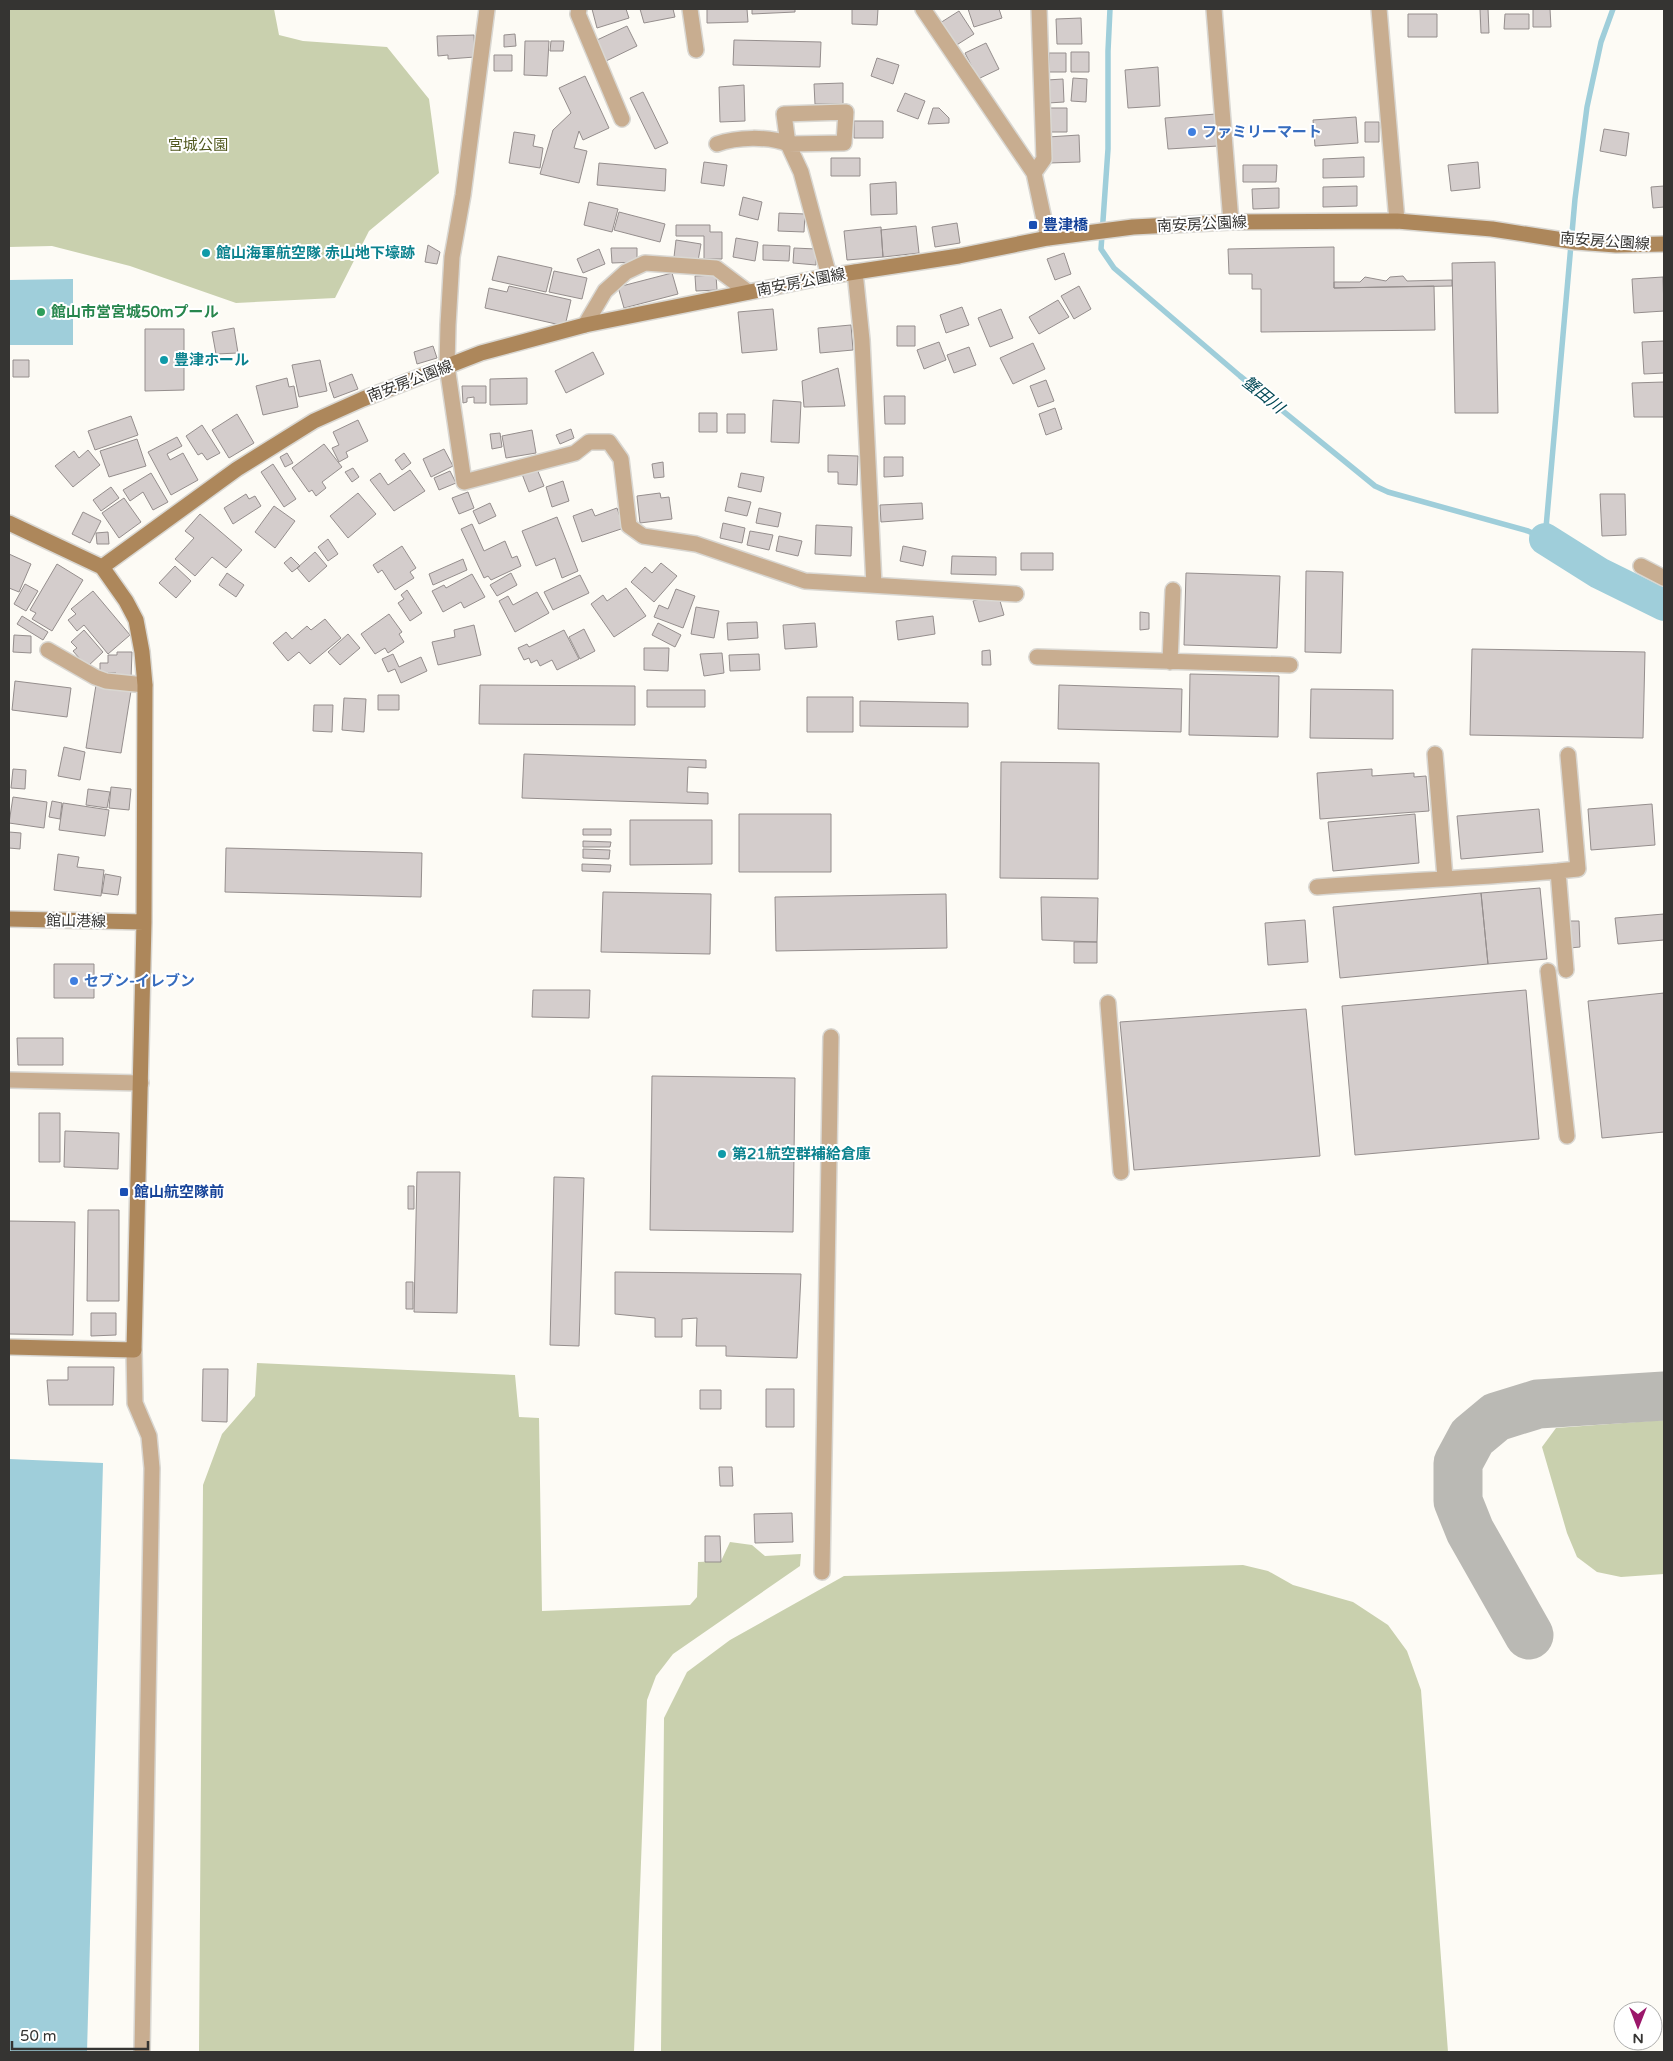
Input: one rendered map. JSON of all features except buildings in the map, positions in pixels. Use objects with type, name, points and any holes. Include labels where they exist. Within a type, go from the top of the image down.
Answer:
[{"type":"main road","name":"南安房公園線","points":[[102,567],[237,469],[314,421],[362,399],[447,366],[498,348],[585,325],[829,276],[960,256],[1048,238],[1106,230],[1231,222],[1397,221],[1492,229],[1590,243],[1664,244]]},
{"type":"main road","points":[[9,523],[102,567],[126,601],[136,620],[145,685],[144,922],[134,1350],[9,1347]]},
{"type":"main road","name":"館山港線","points":[[9,919],[144,922]]},
{"type":"street","points":[[487,9],[463,194],[452,257],[447,366],[464,482],[575,453],[589,442],[609,442],[621,459],[629,526],[643,536],[696,544],[805,581],[1016,594]]},
{"type":"street","points":[[579,9],[578,14],[622,119]]},
{"type":"street","points":[[690,9],[696,50]]},
{"type":"street","points":[[923,9],[1034,173],[1048,238]]},
{"type":"street","points":[[1034,173],[1044,159],[1039,9]]},
{"type":"street","points":[[1214,9],[1231,222]]},
{"type":"street","points":[[1379,9],[1397,221]]},
{"type":"street","points":[[717,144],[729,139],[780,141],[788,144],[801,172],[829,276]]},
{"type":"street","points":[[585,325],[605,291],[626,272],[645,263],[716,268],[748,292]]},
{"type":"street","points":[[855,272],[862,340],[874,585]]},
{"type":"street","points":[[1641,566],[1664,578]]},
{"type":"street","points":[[1170,662],[1173,590]]},
{"type":"street","points":[[48,650],[95,677],[106,681],[145,685]]},
{"type":"street","points":[[1037,657],[1290,665]]},
{"type":"street","points":[[1435,754],[1445,878]]},
{"type":"street","points":[[1317,887],[1445,878],[1474,879],[1578,869],[1568,755]]},
{"type":"street","points":[[1558,871],[1566,970]]},
{"type":"street","points":[[1548,970],[1567,1136]]},
{"type":"street","points":[[1108,1003],[1121,1172]]},
{"type":"street","points":[[822,1572],[831,1037]]},
{"type":"street","points":[[9,1080],[141,1083]]},
{"type":"street","points":[[134,1350],[135,1403],[149,1436],[152,1468],[142,2052]]},
{"type":"green space","name":"宮城公園","points":[[9,9],[274,9],[279,35],[303,41],[387,47],[429,99],[439,173],[369,231],[335,298],[236,303],[130,266],[52,246],[9,247]]},
{"type":"green space","points":[[257,1363],[515,1375],[519,1417],[539,1418],[542,1611],[690,1605],[697,1597],[698,1562],[721,1561],[730,1542],[752,1545],[765,1556],[801,1554],[800,1566],[673,1654],[656,1676],[647,1700],[634,2052],[199,2052],[203,1485],[222,1434],[255,1396]]},
{"type":"green space","points":[[1664,1420],[1664,1574],[1621,1577],[1597,1572],[1577,1557],[1567,1533],[1542,1447],[1556,1428]]},
{"type":"green space","points":[[1243,1565],[1268,1571],[1293,1585],[1353,1602],[1388,1625],[1407,1651],[1421,1690],[1448,2052],[661,2052],[664,1718],[687,1672],[730,1640],[844,1576]]},
{"type":"water","name":"館山市営宮城50mプール","points":[[73,279],[73,345],[9,345],[9,280]]},
{"type":"water","points":[[9,1459],[103,1463],[87,2052],[9,2052]]},
{"type":"waterway","name":"蟹田川","points":[[1110,9],[1108,149],[1101,249],[1114,268],[1240,376],[1375,486],[1388,492],[1528,531],[1545,539],[1575,199],[1587,107],[1601,42],[1613,9]]},
{"type":"waterway","name":"蟹田川","points":[[1545,539],[1599,573],[1664,605]]},
{"type":"taxiway","points":[[1529,1635],[1470,1531],[1458,1501],[1458,1463],[1472,1437],[1496,1417],[1538,1404],[1664,1396]]},
{"type":"place","name":"ファミリーマート","points":[[1192,132]]},
{"type":"place","name":"豊津橋","points":[[1033,225]]},
{"type":"place","name":"館山海軍航空隊 赤山地下壕跡","points":[[206,253]]},
{"type":"place","name":"館山市営宮城50mプール","points":[[41,312]]},
{"type":"place","name":"豊津ホール","points":[[164,360]]},
{"type":"place","name":"セブン-イレブン","points":[[74,981]]},
{"type":"place","name":"第21航空群補給倉庫","points":[[722,1154]]},
{"type":"place","name":"館山航空隊前","points":[[124,1192]]}]
